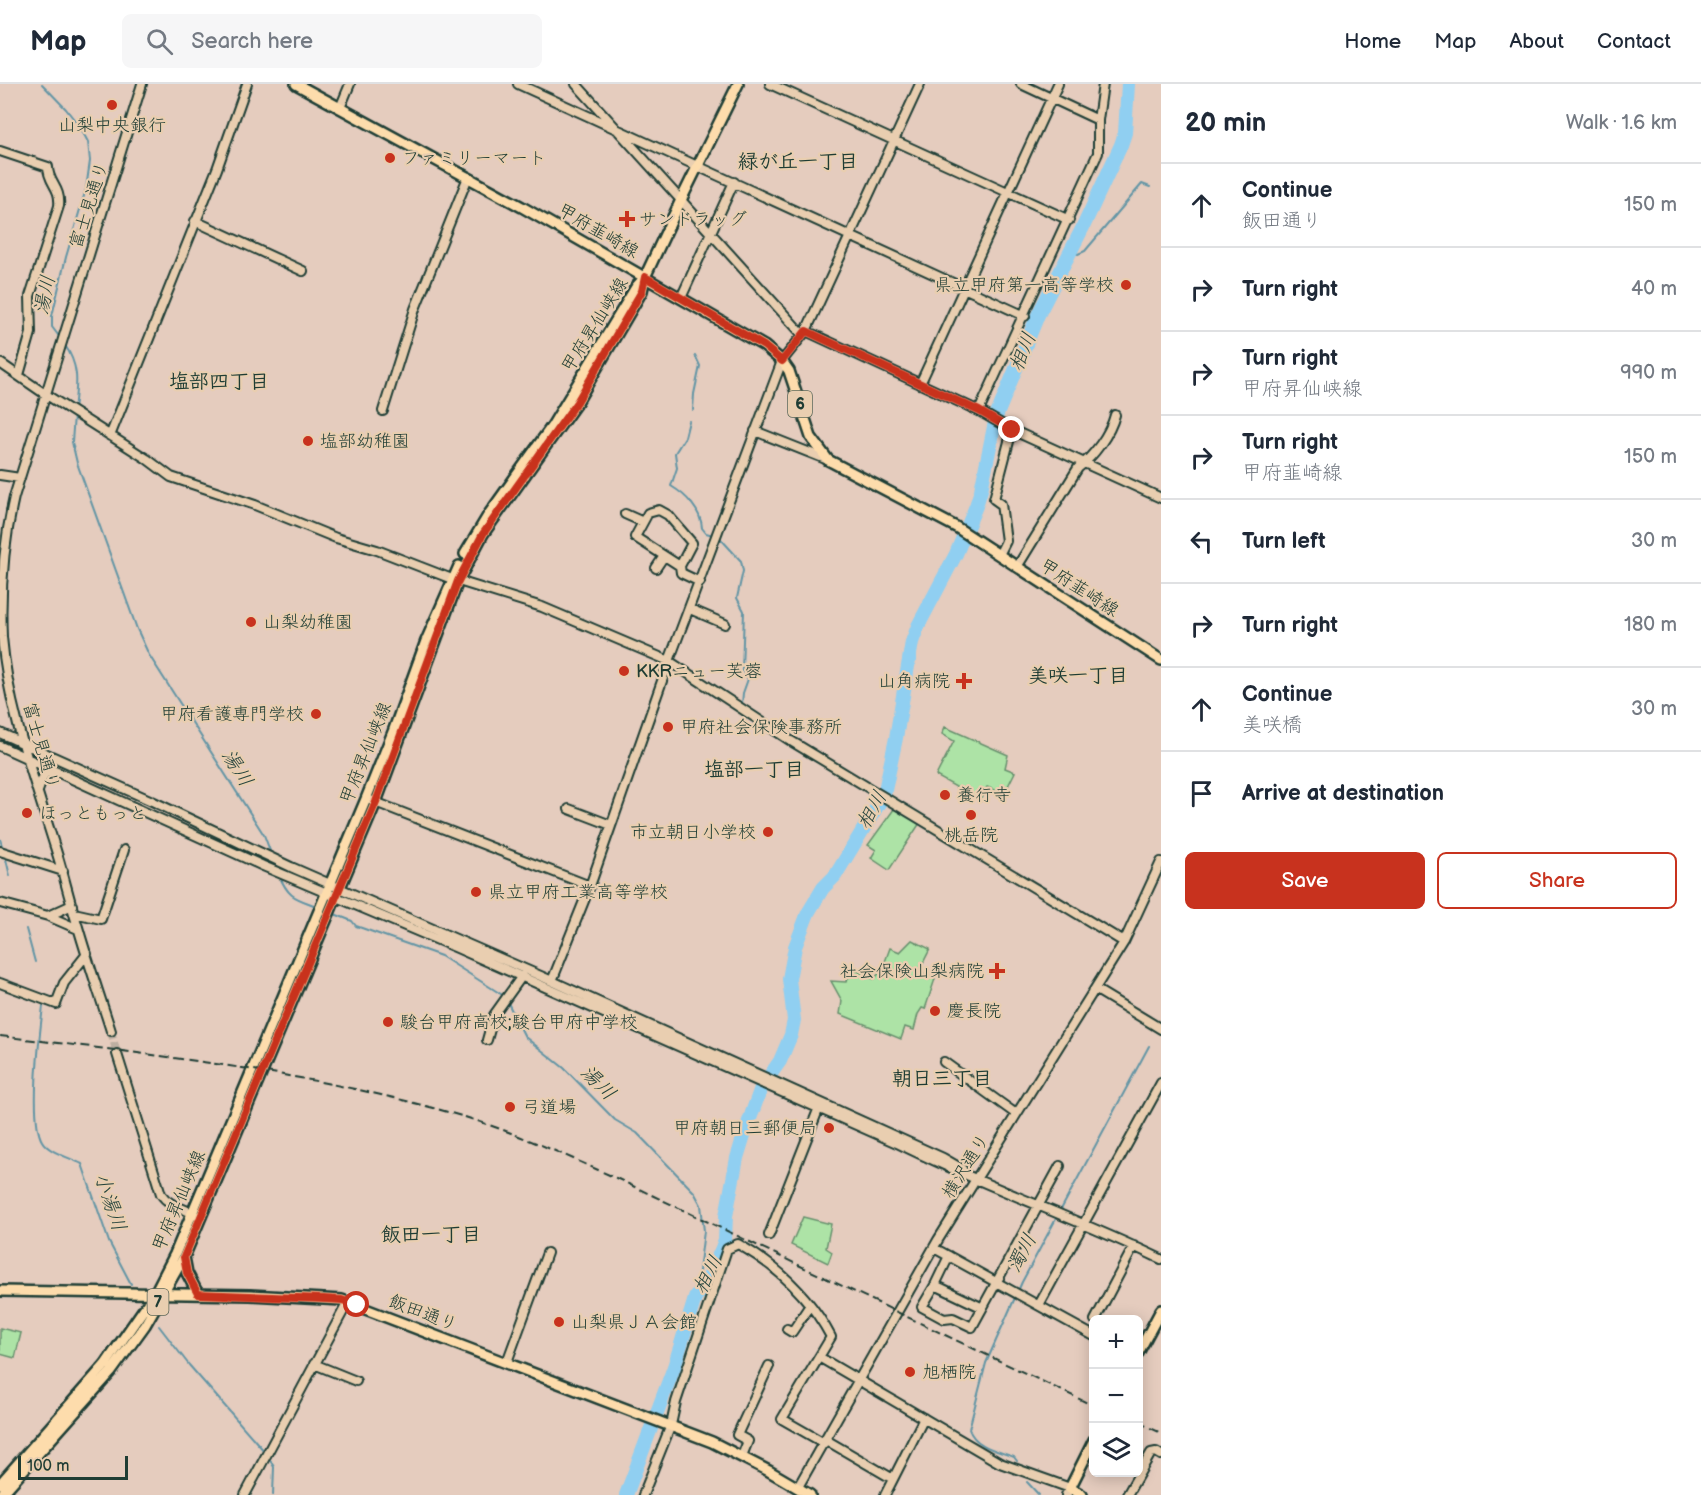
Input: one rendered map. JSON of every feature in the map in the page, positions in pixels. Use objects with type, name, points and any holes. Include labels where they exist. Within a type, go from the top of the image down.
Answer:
[{"type":"main road","name":"甲府韮崎線","points":[[297,84],[468,177],[764,346],[782,361],[789,371],[811,437],[828,460],[956,527],[1161,660]]},
{"type":"main road","name":"甲府昇仙峡線","points":[[0,1484],[105,1365],[184,1257],[197,1216],[325,910],[338,892],[455,580],[483,534],[577,402],[642,291],[645,277],[738,84]]},
{"type":"main road","name":"甲府昇仙峡線","points":[[325,910],[328,888],[371,800]]},
{"type":"main road","name":"甲府昇仙峡線","points":[[1,1495],[111,1372],[145,1325],[175,1254],[197,1216]]},
{"type":"main road","points":[[184,1257],[187,1273],[198,1294]]},
{"type":"main road","name":"飯田通り","points":[[0,1291],[198,1294],[313,1298],[348,1302],[670,1425]]},
{"type":"main road","points":[[1143,1344],[1161,1310]]},
{"type":"main road","points":[[670,1425],[741,1456],[810,1495]]},
{"type":"main road","points":[[1082,1495],[1068,1492],[1089,1450]]},
{"type":"street","name":"富士見通り","points":[[111,1031],[22,743],[5,666],[1,636],[1,603],[7,529],[20,478],[142,84]]},
{"type":"street","points":[[110,436],[217,170],[247,84]]},
{"type":"street","points":[[340,108],[350,84]]},
{"type":"street","points":[[518,84],[1025,316]]},
{"type":"street","points":[[576,84],[711,235],[804,332],[1161,498]]},
{"type":"street","points":[[770,84],[781,86],[894,141],[1069,220]]},
{"type":"street","points":[[552,981],[590,886],[669,661],[782,361],[804,332],[919,84]]},
{"type":"street","points":[[1021,84],[1098,120]]},
{"type":"street","points":[[920,384],[1058,84]]},
{"type":"street","points":[[980,412],[1098,153],[1098,120],[1103,84]]},
{"type":"street","points":[[0,151],[48,167],[48,172],[60,197],[30,296],[31,333],[19,375]]},
{"type":"street","points":[[383,411],[415,309],[468,177]]},
{"type":"street","points":[[681,298],[734,182]]},
{"type":"street","points":[[195,221],[303,271]]},
{"type":"street","points":[[0,363],[171,477],[255,505],[336,538],[378,550],[455,580],[542,607],[669,661],[791,741],[1124,942]]},
{"type":"street","points":[[1017,567],[1078,468],[1086,463],[1113,423],[1115,415]]},
{"type":"street","points":[[999,555],[1006,542],[1001,504],[994,498],[1012,430]]},
{"type":"street","points":[[755,431],[828,460]]},
{"type":"street","points":[[0,475],[20,478]]},
{"type":"street","points":[[680,566],[635,537],[648,513],[659,510],[668,515],[692,543],[680,566],[681,573],[700,582]]},
{"type":"street","points":[[625,514],[643,522]]},
{"type":"street","points":[[656,568],[664,556]]},
{"type":"street","points":[[690,609],[725,624]]},
{"type":"street","points":[[0,734],[152,801],[328,888]]},
{"type":"street","points":[[0,746],[263,866],[328,888],[552,981],[820,1105],[941,1165],[1040,1205],[1161,1259]]},
{"type":"street","points":[[38,791],[44,775],[62,774]]},
{"type":"street","points":[[371,800],[590,886]]},
{"type":"street","points":[[569,809],[611,825]]},
{"type":"street","points":[[48,916],[73,909],[101,919],[124,849]]},
{"type":"street","points":[[0,851],[63,871]]},
{"type":"street","name":"横沢通り","points":[[798,1487],[934,1248],[1124,942],[1161,862]]},
{"type":"street","points":[[338,892],[522,976],[757,1076]]},
{"type":"street","points":[[0,903],[48,916],[78,929]]},
{"type":"street","points":[[0,983],[56,1004],[64,983],[87,954]]},
{"type":"street","points":[[487,1040],[494,1015],[522,976]]},
{"type":"street","points":[[1095,989],[1161,1029]]},
{"type":"street","points":[[117,1054],[161,1194],[176,1207],[197,1216]]},
{"type":"street","points":[[944,1062],[1016,1114]]},
{"type":"street","points":[[1039,1305],[1161,1083]]},
{"type":"street","points":[[769,1234],[820,1105]]},
{"type":"street","points":[[949,1257],[922,1307],[944,1319],[953,1318],[972,1326],[1060,1166]]},
{"type":"street","points":[[643,1495],[670,1425],[727,1249],[738,1244],[758,1256],[780,1274],[810,1305],[831,1337],[782,1419],[893,1479]]},
{"type":"street","points":[[1097,1315],[1134,1246]]},
{"type":"street","points":[[934,1248],[1089,1333]]},
{"type":"street","points":[[507,1362],[547,1253]]},
{"type":"street","points":[[935,1285],[981,1307]]},
{"type":"street","points":[[245,1495],[348,1302]]},
{"type":"street","points":[[787,1329],[792,1332],[810,1305]]},
{"type":"street","points":[[819,1356],[1000,1463],[1068,1492]]},
{"type":"street","points":[[314,1364],[356,1381]]},
{"type":"street","points":[[741,1456],[748,1441],[737,1435],[769,1366]]},
{"type":"street","points":[[885,1495],[924,1418]]},
{"type":"street","points":[[1127,1495],[1151,1453],[1156,1452],[1161,1455]]},
{"type":"green space","points":[[945,727],[1008,755],[1005,768],[1015,772],[1004,794],[987,787],[981,801],[936,776],[954,741],[942,734]]},
{"type":"green space","points":[[897,805],[922,820],[889,870],[871,858],[876,850],[868,845]]},
{"type":"green space","points":[[912,940],[930,949],[919,971],[935,979],[925,1009],[922,1008],[918,1014],[914,1030],[905,1027],[901,1039],[840,1014],[842,1001],[831,981],[846,982],[855,970],[874,979],[882,970],[890,948],[900,952]]},
{"type":"green space","points":[[803,1217],[831,1224],[826,1248],[832,1252],[828,1263],[791,1245]]},
{"type":"green space","points":[[0,1328],[21,1333],[15,1358],[0,1354]]},
{"type":"waterway","name":"湯川","points":[[42,84],[80,127],[88,142],[90,161],[86,189],[52,316],[52,327],[61,339]]},
{"type":"waterway","name":"相川","points":[[626,1495],[674,1367],[696,1295],[703,1291],[725,1241],[726,1216],[737,1158],[744,1135],[761,1088],[780,1061],[791,1035],[794,1020],[789,979],[795,947],[808,913],[823,888],[835,876],[884,795],[912,642],[956,554],[976,506],[996,417],[1038,315],[1083,227],[1121,145],[1125,133],[1128,84]]},
{"type":"waterway","points":[[1070,252],[1078,254],[1085,251],[1142,184],[1150,187]]},
{"type":"waterway","name":"湯川","points":[[64,344],[75,368],[74,410]]},
{"type":"waterway","points":[[693,410],[700,366],[695,355]]},
{"type":"waterway","name":"湯川","points":[[74,415],[72,442],[77,463],[137,629],[149,655],[264,835],[272,856]]},
{"type":"waterway","points":[[689,421],[685,437],[675,453],[677,468],[671,486],[692,504],[699,515],[702,528],[706,533],[713,535]]},
{"type":"waterway","points":[[720,538],[741,561],[743,571],[737,598],[744,611],[742,671],[748,679],[742,704]]},
{"type":"waterway","name":"小湯川","points":[[0,839],[2,846]]},
{"type":"waterway","name":"小湯川","points":[[5,855],[10,876]]},
{"type":"waterway","name":"湯川","points":[[279,875],[286,889],[294,897],[319,907]]},
{"type":"waterway","name":"湯川","points":[[332,913],[352,921],[356,926],[441,956],[504,996]]},
{"type":"waterway","name":"小湯川","points":[[26,929],[35,962]]},
{"type":"waterway","name":"湯川","points":[[507,1001],[525,1037],[564,1068],[615,1120],[637,1133],[694,1192],[701,1205],[704,1231],[696,1295]]},
{"type":"waterway","name":"小湯川","points":[[43,1006],[36,1075],[38,1130],[45,1145],[82,1164],[109,1242],[131,1284]]},
{"type":"waterway","name":"濁川","points":[[1017,1461],[1014,1457],[982,1444],[976,1440],[969,1429],[986,1363],[1022,1282],[1149,1046]]},
{"type":"waterway","name":"小湯川","points":[[159,1326],[189,1365],[265,1452]]},
{"type":"waterway","name":"小湯川","points":[[268,1457],[274,1467],[273,1495]]},
{"type":"waterway","name":"濁川","points":[[1027,1482],[1039,1495]]},
{"type":"tunnel","points":[[111,1031],[117,1054]]},
{"type":"railway","points":[[0,1036],[176,1058],[292,1077],[408,1101],[484,1123],[542,1145],[616,1178],[1089,1404]]},
{"type":"railway","points":[[1140,1423],[1161,1433]]},
{"type":"place","name":"山梨中央銀行","points":[[112,105]]},
{"type":"place","name":"ファミリーマート","points":[[390,158]]},
{"type":"place","name":"サンドラッグ","points":[[627,219]]},
{"type":"place","name":"県立甲府第一高等学校","points":[[1126,285]]},
{"type":"place","name":"塩部幼稚園","points":[[308,441]]},
{"type":"place","name":"山梨幼稚園","points":[[251,622]]},
{"type":"place","name":"KKRニュー芙蓉","points":[[624,671]]},
{"type":"place","name":"山角病院","points":[[964,681]]},
{"type":"place","name":"甲府看護専門学校","points":[[316,714]]},
{"type":"place","name":"甲府社会保険事務所","points":[[668,727]]},
{"type":"place","name":"養行寺","points":[[945,795]]},
{"type":"place","name":"ほっともっと","points":[[27,813]]},
{"type":"place","name":"桃岳院","points":[[971,815]]},
{"type":"place","name":"市立朝日小学校","points":[[768,832]]},
{"type":"place","name":"県立甲府工業高等学校","points":[[476,892]]},
{"type":"place","name":"社会保険山梨病院","points":[[997,971]]},
{"type":"place","name":"慶長院","points":[[935,1011]]},
{"type":"place","name":"駿台甲府高校;駿台甲府中学校","points":[[388,1022]]},
{"type":"place","name":"弓道場","points":[[510,1107]]},
{"type":"place","name":"甲府朝日三郵便局","points":[[829,1128]]},
{"type":"place","name":"山梨県ＪＡ会館","points":[[559,1322]]},
{"type":"place","name":"旭栖院","points":[[910,1372]]},
{"type":"district","name":"緑が丘一丁目","points":[[798,162]]},
{"type":"district","name":"塩部四丁目","points":[[219,382]]},
{"type":"district","name":"美咲一丁目","points":[[1078,676]]},
{"type":"district","name":"塩部一丁目","points":[[754,770]]},
{"type":"district","name":"朝日三丁目","points":[[942,1079]]},
{"type":"district","name":"飯田一丁目","points":[[431,1235]]},
{"type":"route","points":[[357,1305],[342,1300],[198,1294],[187,1273],[184,1257],[376,802],[458,581],[483,534],[577,402],[642,291],[645,277],[764,346],[782,361],[806,331],[979,411],[1012,430]]}]
